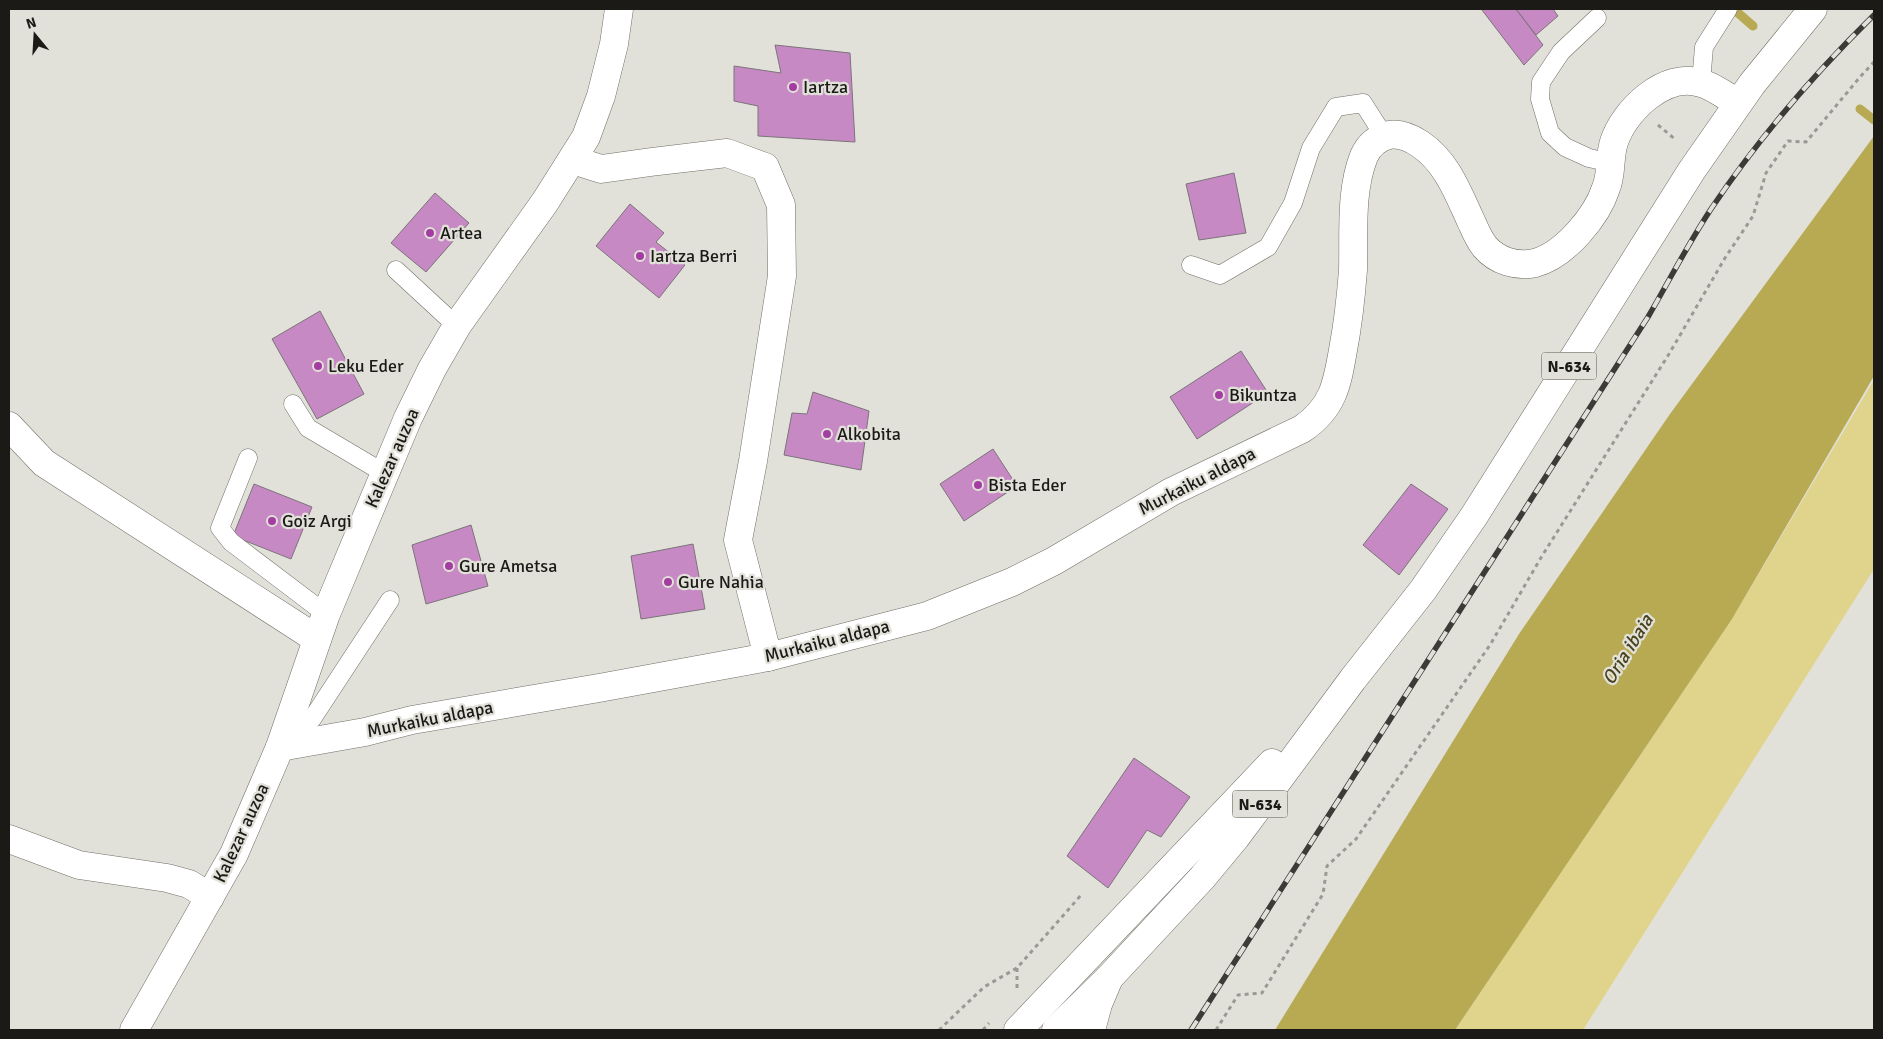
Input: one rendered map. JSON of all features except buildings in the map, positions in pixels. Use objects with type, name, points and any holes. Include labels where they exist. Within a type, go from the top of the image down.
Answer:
[{"type":"main road","name":"Kalezar auzoa","points":[[134,1030],[234,854],[280,747],[326,614],[384,473],[424,385],[458,324],[573,160],[586,137],[601,96],[614,44],[619,9]]},
{"type":"main road","name":"N-634","points":[[1056,1030],[1109,978],[1202,878],[1236,837],[1353,679],[1423,590],[1474,516],[1692,170],[1764,68],[1813,9]]},
{"type":"main road","points":[[1384,136],[1402,135],[1411,138],[1432,152],[1452,179],[1484,246],[1499,258],[1518,264],[1532,264],[1545,260],[1564,246],[1596,210],[1607,187],[1613,145],[1618,131],[1635,108],[1650,94],[1668,85],[1701,82],[1738,103]]},
{"type":"main road","name":"Murkaiku aldapa","points":[[280,747],[365,732],[412,720],[768,657],[927,616],[1012,582],[1054,561],[1171,492],[1302,429],[1313,421],[1331,400],[1339,375],[1352,282],[1357,186],[1367,150],[1374,142],[1384,136]]},
{"type":"main road","points":[[573,160],[601,169],[727,154],[765,167],[781,205],[782,276],[753,461],[738,540],[768,657]]},
{"type":"main road","points":[[9,426],[44,463],[316,640]]},
{"type":"main road","name":"N-634","points":[[1018,1030],[1353,679]]},
{"type":"main road","points":[[9,839],[79,865],[167,878],[189,884],[210,897]]},
{"type":"main road","name":"N-634","points":[[1036,1030],[1078,986],[1088,956]]},
{"type":"main road","points":[[1091,1030],[1098,1004],[1109,978]]},
{"type":"lane","points":[[1701,82],[1704,47],[1728,9]]},
{"type":"lane","points":[[1597,18],[1561,52],[1541,82],[1540,100],[1550,133],[1565,147],[1589,158],[1611,163]]},
{"type":"lane","points":[[1190,265],[1220,275],[1268,247],[1293,203],[1311,148],[1336,107],[1363,103],[1384,136]]},
{"type":"lane","points":[[396,270],[448,318],[458,324]]},
{"type":"lane","points":[[293,404],[308,428],[384,473]]},
{"type":"lane","points":[[248,458],[220,528],[231,542],[326,614]]},
{"type":"lane","points":[[280,747],[312,719],[390,600]]},
{"type":"path","points":[[1216,1030],[1238,995],[1262,993],[1324,894],[1327,866],[1356,839],[1490,645],[1542,556],[1669,354],[1725,258],[1753,216],[1766,173],[1788,141],[1806,142],[1860,76],[1874,62]]},
{"type":"path","points":[[940,1030],[984,987],[1017,968],[1082,894]]},
{"type":"shaded area","points":[[1874,380],[1874,569],[1583,1030],[1455,1030],[1732,619]]},
{"type":"water","name":"Oria ibaia","points":[[1874,136],[1874,376],[1732,619],[1455,1030],[1275,1030],[1519,634],[1670,414]]},
{"type":"waterway","points":[[1737,12],[1753,26]]},
{"type":"waterway","points":[[1860,109],[1874,120]]},
{"type":"railway","points":[[1191,1030],[1648,317],[1711,209],[1767,132],[1808,84],[1874,15]]},
{"type":"place","name":"Iartza","points":[[793,87]]},
{"type":"place","name":"Artea","points":[[430,233]]},
{"type":"place","name":"Iartza Berri","points":[[640,256]]},
{"type":"place","name":"Leku Eder","points":[[318,366]]},
{"type":"place","name":"Bikuntza","points":[[1219,395]]},
{"type":"place","name":"Alkobita","points":[[827,434]]},
{"type":"place","name":"Bista Eder","points":[[978,485]]},
{"type":"place","name":"Goiz Argi","points":[[272,521]]},
{"type":"place","name":"Gure Ametsa","points":[[449,566]]},
{"type":"place","name":"Gure Nahia","points":[[668,582]]}]
